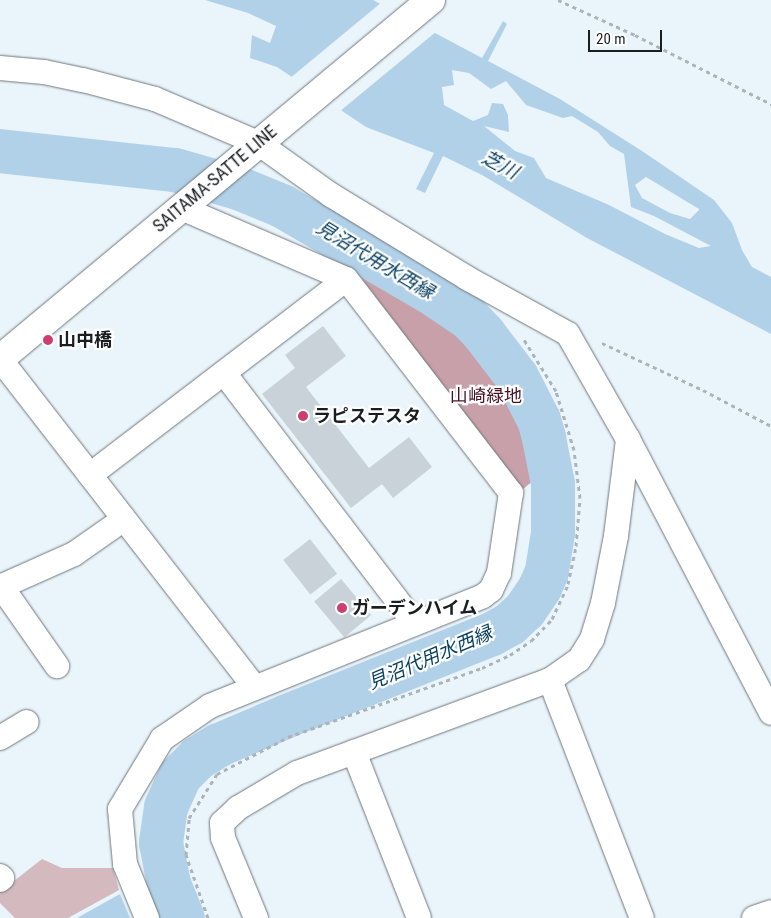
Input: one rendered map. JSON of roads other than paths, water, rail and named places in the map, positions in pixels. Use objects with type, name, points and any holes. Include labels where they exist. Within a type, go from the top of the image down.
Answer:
[{"type":"main road","name":"SAITAMA-SATTE LINE","points":[[0,359],[431,0]]},
{"type":"street","points":[[0,68],[44,72],[138,94],[186,111],[258,143],[331,195],[467,278],[568,334],[628,440],[771,713]]},
{"type":"street","points":[[147,918],[125,864],[120,809],[162,739],[210,706],[483,596],[491,590],[499,573],[511,493],[346,279],[187,203]]},
{"type":"street","points":[[90,475],[346,279]]},
{"type":"street","points":[[0,359],[255,688]]},
{"type":"street","points":[[224,373],[415,624]]},
{"type":"street","points":[[256,918],[223,838],[222,823],[238,808],[289,778],[550,680],[579,660],[597,627],[616,536],[628,440]]},
{"type":"street","points":[[57,666],[1,586],[74,554],[124,519]]},
{"type":"street","points":[[550,680],[642,918]]},
{"type":"street","points":[[0,738],[27,722]]},
{"type":"street","points":[[354,752],[419,918]]},
{"type":"street","points":[[0,876],[2,878],[0,880]]},
{"type":"street","points":[[754,918],[771,912]]},
{"type":"water","name":"芝川","points":[[205,0],[373,0],[482,58],[503,21],[507,24],[488,61],[560,99],[714,200],[732,223],[742,250],[752,267],[771,277],[771,334],[587,238],[482,175],[443,156],[425,193],[416,189],[434,153],[366,127],[277,67],[250,58],[252,35],[270,43],[276,26],[248,13]],"holes":[[[452,70],[469,73],[491,89],[506,81],[526,105],[563,118],[572,116],[598,132],[610,146],[624,154],[631,207],[654,216],[711,246],[699,248],[665,234],[609,205],[546,178],[534,158],[515,151],[484,126],[509,132],[508,115],[503,104],[492,103],[488,115],[473,121],[444,105],[442,87],[454,85]],[[646,177],[699,209],[699,210],[690,219],[670,213],[642,198],[635,185]]]},
{"type":"water","points":[[120,894],[130,918],[77,918]]},
{"type":"waterway","name":"見沼代用水西縁","points":[[0,151],[175,170],[238,188],[282,206],[430,292],[470,319],[517,377],[539,420],[544,438],[553,484],[553,533],[547,572],[540,588],[525,610],[510,624],[492,634],[285,717],[219,745],[198,758],[180,776],[166,807],[161,843],[169,884],[183,918]]},
{"type":"place","name":"山中橋","points":[[48,340]]},
{"type":"place","name":"ラピステスタ","points":[[303,416]]},
{"type":"place","name":"ガーデンハイム","points":[[342,608]]},
{"type":"park label","name":"山崎緑地","points":[[486,396]]}]
